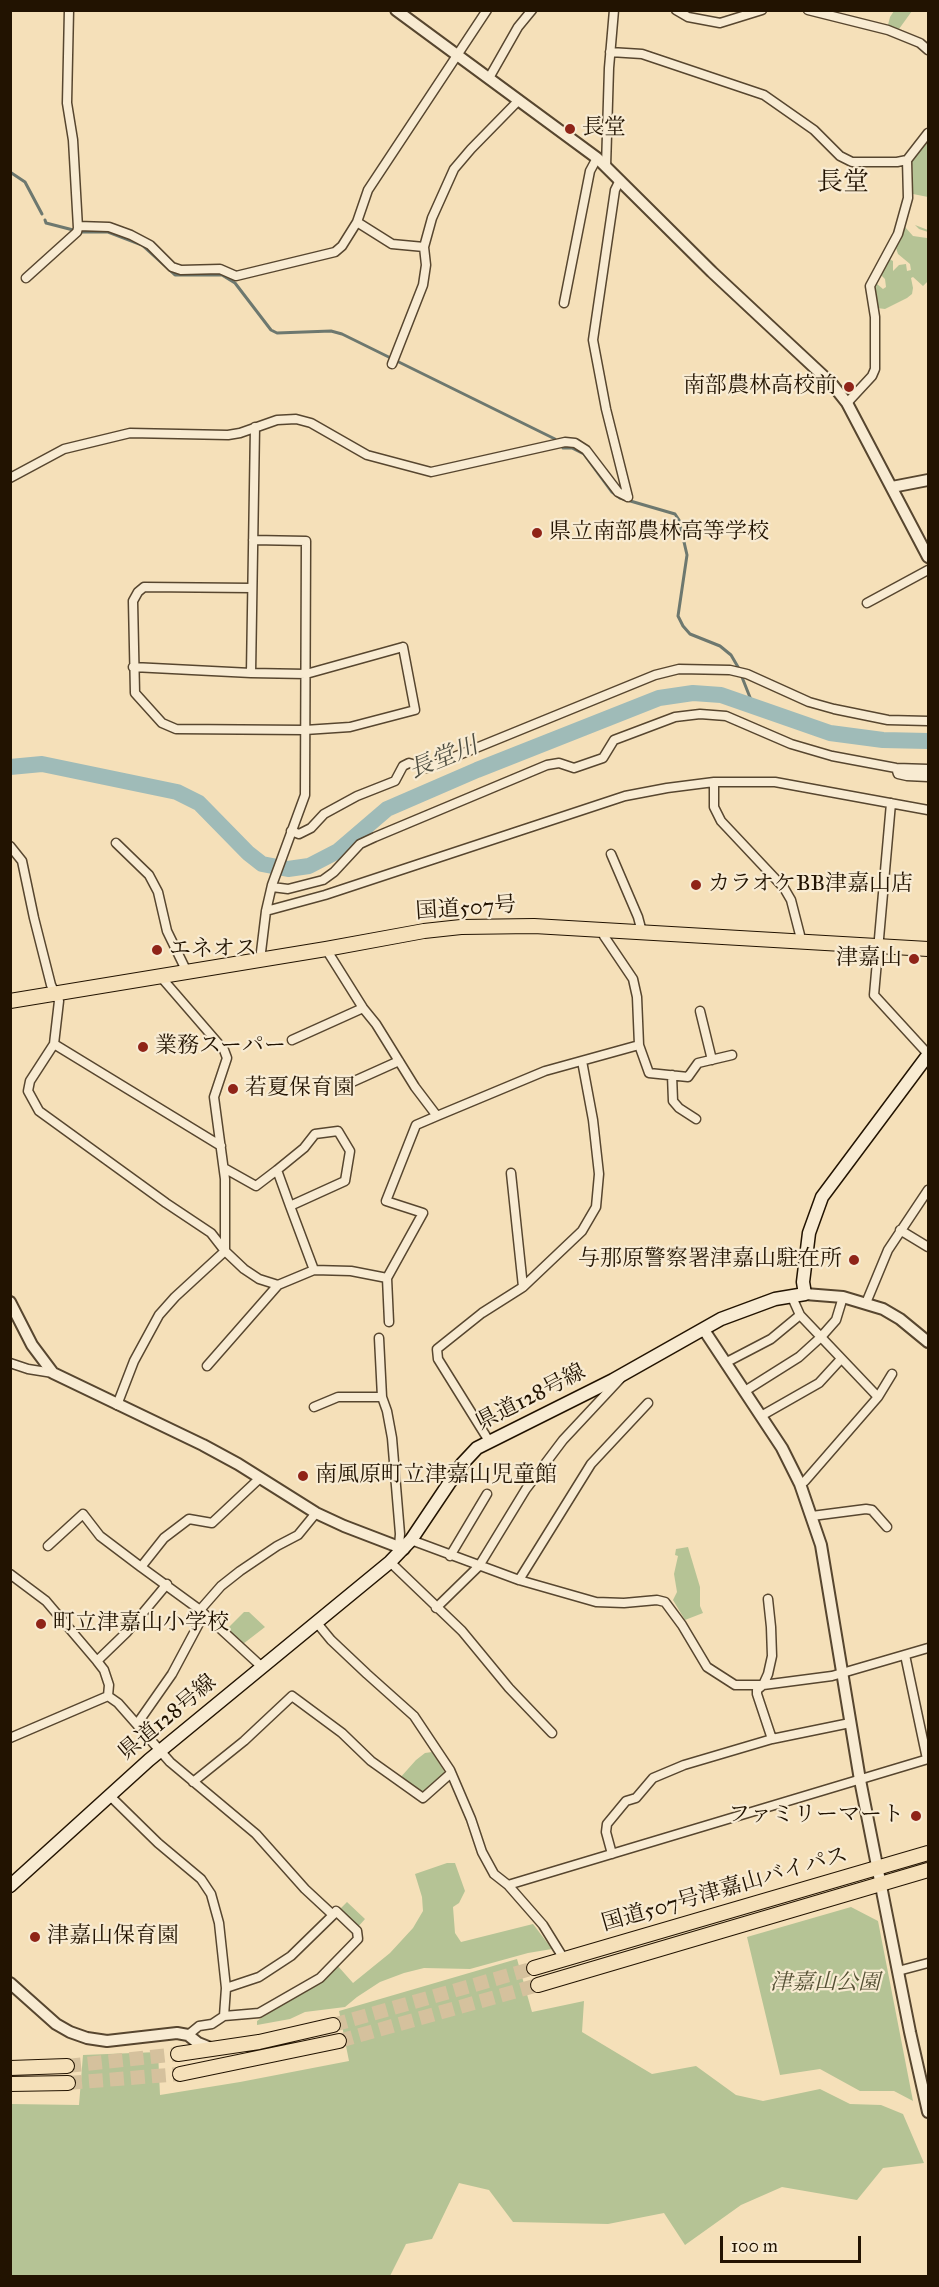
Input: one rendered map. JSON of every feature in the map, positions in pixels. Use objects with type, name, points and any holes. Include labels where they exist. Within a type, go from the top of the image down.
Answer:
[{"type":"highway","name":"国道507号","points":[[10,1001],[424,931],[461,927],[534,926],[928,949]]},
{"type":"highway","name":"国道507号津嘉山バイパス","points":[[534,1968],[928,1853]]},
{"type":"highway","name":"国道507号津嘉山バイパス","points":[[538,1985],[928,1870]]},
{"type":"highway","points":[[178,2054],[259,2042],[333,2025]]},
{"type":"highway","points":[[180,2074],[339,2042]]},
{"type":"highway","points":[[10,2068],[67,2066]]},
{"type":"highway","points":[[10,2084],[68,2084]]},
{"type":"main road","points":[[805,1294],[803,1282],[809,1233],[822,1197],[928,1055]]},
{"type":"main road","name":"県道128号線","points":[[10,1886],[160,1751],[390,1562],[405,1545],[471,1454],[489,1441],[625,1374],[721,1319],[791,1295],[805,1294]]},
{"type":"street","points":[[69,10],[67,103],[78,229]]},
{"type":"street","points":[[396,10],[597,158],[712,272],[832,384],[847,404],[928,557]]},
{"type":"street","points":[[26,278],[78,229],[109,227],[150,245],[172,267],[181,270],[220,269],[236,276],[335,252],[342,246],[357,222],[368,190],[486,10]]},
{"type":"street","points":[[489,78],[518,27],[532,10]]},
{"type":"street","points":[[676,10],[688,17],[720,23],[762,10]]},
{"type":"street","points":[[808,10],[888,30],[920,43],[928,50]]},
{"type":"street","points":[[606,167],[613,11]]},
{"type":"street","points":[[610,52],[642,54],[764,95],[814,130],[840,156],[852,162],[907,160]]},
{"type":"street","points":[[392,364],[423,285],[426,265],[424,247],[432,218],[454,169],[471,148],[519,100]]},
{"type":"street","points":[[847,404],[872,376],[875,369],[875,317],[870,286],[898,234],[908,198],[907,160],[928,133]]},
{"type":"street","points":[[564,303],[590,171],[597,158]]},
{"type":"street","points":[[10,478],[64,449],[130,433],[240,434],[255,427],[286,419],[296,419],[311,423],[367,454],[431,472],[565,442],[575,443],[586,450],[618,492],[628,497],[606,409],[593,340],[615,190],[620,180]]},
{"type":"street","points":[[357,222],[392,244],[424,247]]},
{"type":"street","points":[[251,673],[255,427]]},
{"type":"street","points":[[892,487],[928,480]]},
{"type":"street","points":[[253,540],[306,541],[305,795],[272,886],[266,911],[261,952],[263,959]]},
{"type":"street","points":[[867,603],[928,570]]},
{"type":"street","points":[[133,667],[306,674],[404,647],[415,711],[350,727],[305,730],[176,729],[162,723],[135,693],[133,667],[133,601],[138,592],[144,587],[252,588]]},
{"type":"street","points":[[290,834],[299,834],[310,828],[324,814],[357,796],[395,781],[403,766],[410,763],[428,768],[663,673],[695,668],[740,672],[809,702],[834,709],[888,720],[928,721]]},
{"type":"street","points":[[272,886],[288,889],[323,880],[334,872],[360,844],[375,837],[547,765],[559,763],[574,768],[603,758],[614,741],[675,717],[700,714],[726,716],[791,744],[832,756],[896,768],[928,769]]},
{"type":"street","points":[[896,768],[898,774],[928,777]]},
{"type":"street","points":[[266,911],[325,895],[625,796],[667,788],[714,782],[775,782],[928,810]]},
{"type":"street","points":[[714,782],[714,807],[721,820],[784,888],[791,900],[800,935],[797,942]]},
{"type":"street","points":[[891,803],[874,995],[928,1055]]},
{"type":"street","points":[[116,843],[149,875],[158,892],[167,931],[187,972]]},
{"type":"street","points":[[10,846],[22,861],[34,918],[54,994],[58,1001],[54,1044],[30,1081],[28,1091],[39,1111],[211,1233],[225,1251],[244,1269],[259,1279],[278,1285]]},
{"type":"street","points":[[611,854],[638,917],[642,932]]},
{"type":"street","points":[[604,930],[604,936],[633,980],[637,997],[639,1045],[649,1073],[688,1077],[698,1063],[732,1055]]},
{"type":"street","points":[[327,949],[363,1008],[437,1116]]},
{"type":"street","points":[[117,1405],[134,1361],[159,1315],[225,1251],[224,1168],[214,1097],[227,1058],[224,1050],[160,976]]},
{"type":"street","points":[[292,1040],[363,1008]]},
{"type":"street","points":[[700,1011],[712,1059]]},
{"type":"street","points":[[54,1044],[221,1146]]},
{"type":"street","points":[[389,1322],[387,1278],[423,1213],[386,1201],[416,1125],[545,1071],[639,1045]]},
{"type":"street","points":[[350,1083],[399,1061]]},
{"type":"street","points":[[489,1441],[438,1359],[437,1348],[482,1313],[523,1287],[582,1231],[596,1208],[599,1174],[593,1120],[582,1061]]},
{"type":"street","points":[[672,1075],[674,1101],[679,1108],[696,1119]]},
{"type":"street","points":[[224,1168],[256,1186],[304,1148],[315,1134],[338,1131],[350,1151],[345,1181],[290,1206]]},
{"type":"street","points":[[277,1170],[314,1270]]},
{"type":"street","points":[[512,1173],[523,1287]]},
{"type":"street","points":[[866,1303],[880,1268],[900,1230],[928,1190]]},
{"type":"street","points":[[900,1230],[928,1247]]},
{"type":"street","points":[[207,1366],[278,1285],[314,1270],[351,1271],[387,1278]]},
{"type":"street","points":[[805,1294],[843,1297],[866,1303],[900,1319],[928,1342]]},
{"type":"street","points":[[791,1295],[800,1315],[878,1397]]},
{"type":"street","points":[[745,1391],[799,1357],[821,1337],[836,1320],[843,1297]]},
{"type":"street","points":[[10,1302],[32,1345],[53,1373]]},
{"type":"street","points":[[725,1363],[771,1339],[800,1315]]},
{"type":"street","points":[[704,1330],[782,1448],[800,1484],[812,1516],[826,1575],[860,1780],[928,2111]]},
{"type":"street","points":[[379,1338],[382,1397],[392,1438],[400,1534],[405,1545]]},
{"type":"street","points":[[761,1416],[819,1383],[841,1359]]},
{"type":"street","points":[[10,1363],[53,1373],[203,1444],[316,1513],[344,1526],[450,1556],[519,1580],[604,1603],[657,1600],[665,1602],[707,1667],[735,1685],[763,1685],[841,1673],[928,1648]]},
{"type":"street","points":[[436,1608],[479,1566],[544,1464],[563,1440],[625,1374]]},
{"type":"street","points":[[800,1484],[878,1397],[892,1374]]},
{"type":"street","points":[[314,1407],[338,1397],[382,1397]]},
{"type":"street","points":[[519,1580],[591,1464],[648,1403]]},
{"type":"street","points":[[141,1567],[164,1538],[189,1519],[212,1523],[260,1478]]},
{"type":"street","points":[[450,1556],[487,1494]]},
{"type":"street","points":[[812,1516],[866,1509],[872,1510],[887,1527]]},
{"type":"street","points":[[137,1724],[172,1674],[202,1612],[221,1586],[277,1546],[298,1535],[316,1513]]},
{"type":"street","points":[[48,1546],[83,1514],[100,1536],[202,1612],[262,1668]]},
{"type":"street","points":[[390,1562],[462,1631],[509,1688],[552,1733]]},
{"type":"street","points":[[10,1574],[46,1601],[97,1661],[104,1670],[109,1685],[108,1696]]},
{"type":"street","points":[[97,1661],[127,1632],[167,1584]]},
{"type":"street","points":[[768,1599],[772,1656],[768,1674],[763,1685],[757,1690],[772,1739]]},
{"type":"street","points":[[316,1623],[414,1716],[450,1770],[482,1852],[494,1874],[508,1885],[543,1925],[564,1959]]},
{"type":"street","points":[[508,1885],[928,1759],[905,1655]]},
{"type":"street","points":[[108,1696],[118,1702],[160,1751],[193,1782],[256,1834],[305,1889],[333,1915],[291,1956],[259,1977],[226,1988]]},
{"type":"street","points":[[10,1738],[108,1696]]},
{"type":"street","points":[[193,1782],[244,1741],[292,1696],[342,1733],[371,1761],[423,1798],[450,1774]]},
{"type":"street","points":[[612,1854],[606,1832],[607,1824],[626,1802],[636,1798],[653,1778],[684,1765],[772,1739],[850,1723]]},
{"type":"street","points":[[109,1795],[135,1822],[206,1885],[215,1905],[219,1923],[226,1988],[224,2016]]},
{"type":"street","points":[[188,2035],[199,2026],[212,2024],[224,2016],[259,2013],[320,1978],[358,1939],[357,1931],[336,1911]]},
{"type":"street","points":[[898,1971],[928,1963]]},
{"type":"street","points":[[10,1983],[56,2024],[87,2038],[107,2041],[177,2033],[188,2035],[198,2043],[213,2049]]},
{"type":"green space","points":[[894,11],[912,11],[899,29],[888,25]]},
{"type":"green space","points":[[928,142],[928,197],[913,194],[912,161],[916,150]]},
{"type":"green space","points":[[915,225],[928,230],[928,232],[919,229]]},
{"type":"green space","points":[[905,227],[913,236],[927,238],[928,232],[928,281],[923,286],[913,277],[911,278],[912,294],[885,309],[877,308],[873,290],[877,284],[883,289],[886,287],[885,279],[880,274],[889,259],[893,261],[893,271],[899,265],[906,264],[907,271],[911,270],[910,264],[898,254],[896,248]]},
{"type":"green space","points":[[688,1547],[700,1587],[700,1606],[703,1613],[685,1620],[673,1600],[677,1592],[674,1574],[678,1556],[675,1555],[676,1549]]},
{"type":"green space","points":[[244,1612],[249,1612],[265,1627],[243,1644],[227,1629]]},
{"type":"green space","points":[[432,1752],[444,1771],[444,1775],[423,1793],[399,1779],[416,1760],[425,1753]]},
{"type":"green space","points":[[447,1863],[455,1863],[465,1891],[459,1903],[453,1907],[455,1933],[461,1942],[533,1924],[552,1949],[528,1953],[470,1969],[424,1968],[404,1973],[380,1982],[345,2007],[305,2012],[290,2019],[257,2025],[257,2021],[337,1965],[353,1983],[390,1953],[413,1928],[423,1911],[422,1897],[415,1874]]},
{"type":"green space","points":[[347,1902],[365,1919],[357,1928],[338,1911]]},
{"type":"green space","name":"津嘉山公園","points":[[851,1907],[878,1921],[913,2101],[894,2091],[860,2091],[820,2069],[780,2075],[747,1937]]},
{"type":"green space","points":[[517,1959],[532,2012],[584,2001],[582,2032],[652,2074],[696,2066],[736,2095],[763,2101],[820,2089],[850,2104],[881,2105],[903,2114],[924,2163],[883,2168],[857,2200],[782,2187],[741,2205],[685,2245],[664,2213],[608,2224],[513,2222],[489,2190],[459,2183],[432,2239],[406,2244],[390,2276],[11,2276],[11,2104],[79,2105],[83,2055],[158,2052],[160,2095],[349,2061],[339,2011]]},
{"type":"waterway","points":[[10,172],[25,182],[42,214]]},
{"type":"waterway","points":[[45,220],[46,223],[81,232],[108,232],[142,245],[175,275],[222,275],[235,283],[271,330],[277,333],[331,331],[342,334],[555,439]]},
{"type":"waterway","points":[[563,448],[572,448],[584,454],[612,492],[620,498],[675,514],[679,520],[687,555],[678,616],[690,634],[720,646],[731,655],[753,705]]},
{"type":"waterway","name":"長堂川","points":[[10,767],[42,764],[177,792],[199,803],[248,853],[262,864],[288,869],[309,866],[338,851],[387,809],[477,770],[659,698],[693,693],[721,695],[830,733],[883,740],[928,741]]},
{"type":"tunnel","points":[[333,2025],[534,1968]]},
{"type":"tunnel","points":[[339,2041],[538,1985]]},
{"type":"tunnel","points":[[67,2066],[178,2054]]},
{"type":"tunnel","points":[[68,2083],[180,2074]]},
{"type":"place","name":"長堂","points":[[570,129]]},
{"type":"place","name":"南部農林高校前","points":[[849,387]]},
{"type":"place","name":"県立南部農林高等学校","points":[[537,533]]},
{"type":"place","name":"カラオケBB津嘉山店","points":[[696,885]]},
{"type":"place","name":"エネオス","points":[[157,950]]},
{"type":"place","name":"津嘉山","points":[[914,959]]},
{"type":"place","name":"業務スーパー","points":[[143,1047]]},
{"type":"place","name":"若夏保育園","points":[[233,1089]]},
{"type":"place","name":"与那原警察署津嘉山駐在所","points":[[854,1260]]},
{"type":"place","name":"南風原町立津嘉山児童館","points":[[303,1476]]},
{"type":"place","name":"町立津嘉山小学校","points":[[41,1624]]},
{"type":"place","name":"ファミリーマート","points":[[916,1816]]},
{"type":"place","name":"津嘉山保育園","points":[[35,1937]]},
{"type":"district","name":"長堂","points":[[843,184]]}]
